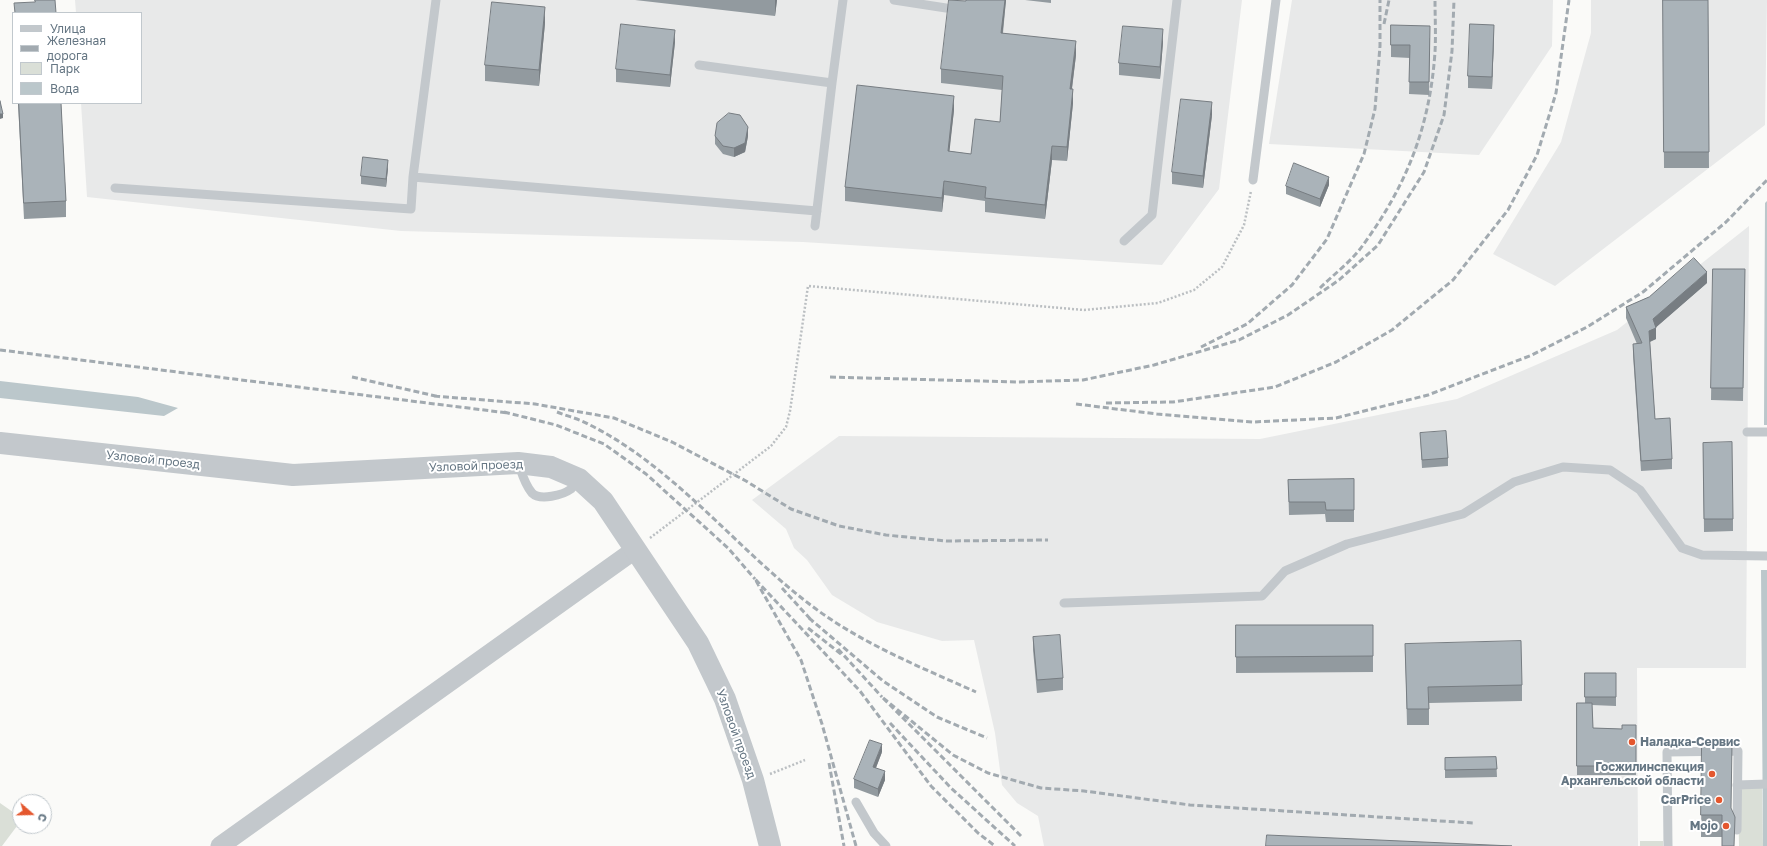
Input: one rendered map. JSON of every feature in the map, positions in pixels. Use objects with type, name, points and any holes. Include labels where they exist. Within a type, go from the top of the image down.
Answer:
[{"type":"street","name":"Узловой проезд","points":[[0,443],[293,475],[518,463],[551,466],[579,479],[603,501],[698,643],[725,699],[753,780],[770,846]]},
{"type":"street","points":[[220,846],[636,550]]},
{"type":"lane","points":[[115,188],[411,209],[413,177],[436,0]]},
{"type":"lane","points":[[816,226],[843,0]]},
{"type":"lane","points":[[894,0],[946,8]]},
{"type":"lane","points":[[1124,241],[1152,215],[1177,0]]},
{"type":"lane","points":[[1254,180],[1276,0]]},
{"type":"lane","points":[[699,64],[832,83]]},
{"type":"lane","points":[[413,177],[817,211]]},
{"type":"lane","points":[[1748,432],[1767,432]]},
{"type":"lane","points":[[518,463],[524,481],[533,494],[542,497],[557,495],[570,489],[579,479]]},
{"type":"lane","points":[[1064,603],[1262,596],[1285,571],[1347,544],[1463,514],[1514,482],[1563,467],[1610,470],[1640,490],[1682,548],[1702,555],[1767,556]]},
{"type":"lane","points":[[1668,846],[1667,752],[1738,751],[1737,830]]},
{"type":"lane","points":[[1737,785],[1767,784]]},
{"type":"lane","points":[[856,802],[874,833],[886,846]]},
{"type":"path","points":[[636,550],[771,446],[786,427],[790,411],[808,286],[1084,310],[1158,303],[1194,290],[1222,267],[1244,225],[1254,180]]},
{"type":"path","points":[[753,780],[805,760]]},
{"type":"shaded area","points":[[75,0],[1242,0],[1219,189],[1162,265],[803,242],[401,231],[87,197],[81,104],[142,104],[142,12],[76,12]]},
{"type":"shaded area","points":[[1292,0],[1553,0],[1552,46],[1479,155],[1269,144]]},
{"type":"shaded area","points":[[1591,0],[1767,0],[1765,125],[1555,286],[1493,254],[1561,142],[1591,33]]},
{"type":"shaded area","points":[[1749,226],[1746,668],[1637,668],[1638,846],[1044,846],[1038,816],[1017,803],[1002,785],[995,733],[974,640],[942,641],[877,622],[832,595],[807,560],[794,548],[786,529],[752,500],[839,436],[1260,439],[1457,399],[1617,330]]},
{"type":"green space","points":[[1738,786],[1762,786],[1763,846],[1739,846]]},
{"type":"green space","points":[[0,803],[12,811],[12,833],[2,846],[0,846]]},
{"type":"green space","points":[[1640,841],[1663,841],[1663,846],[1640,846]]},
{"type":"water","points":[[1767,201],[1767,425],[1764,425],[1765,203]]},
{"type":"water","points":[[0,381],[138,397],[178,408],[164,416],[0,398]]},
{"type":"water","points":[[1761,570],[1767,570],[1767,846],[1763,846]]},
{"type":"building","points":[[35,0],[55,0],[56,12],[15,12],[14,3],[35,2]]},
{"type":"building","points":[[949,0],[1005,0],[1001,33],[1076,41],[1070,89],[1073,89],[1067,147],[1052,146],[1045,205],[985,198],[986,187],[944,181],[942,198],[845,187],[857,85],[954,96],[948,151],[971,154],[975,119],[1000,122],[1003,76],[941,69]]},
{"type":"building","points":[[1663,0],[1708,0],[1709,152],[1664,152]]},
{"type":"building","points":[[492,2],[545,7],[539,70],[485,65]]},
{"type":"building","points":[[621,24],[675,30],[670,75],[616,69]]},
{"type":"building","points":[[1470,24],[1494,25],[1492,77],[1468,76]]},
{"type":"building","points":[[1391,25],[1430,26],[1429,82],[1409,82],[1410,45],[1391,45]]},
{"type":"building","points":[[1123,26],[1163,29],[1160,67],[1119,63]]},
{"type":"building","points":[[1181,99],[1212,102],[1203,176],[1172,172]]},
{"type":"building","points":[[0,101],[3,114],[0,114]]},
{"type":"building","points":[[19,104],[61,104],[66,201],[24,203]]},
{"type":"building","points":[[729,113],[740,115],[748,127],[745,143],[734,148],[723,146],[715,136],[717,123]]},
{"type":"building","points":[[363,157],[388,160],[386,179],[361,176]]},
{"type":"building","points":[[1294,163],[1329,177],[1320,199],[1286,186]]},
{"type":"building","points":[[1694,258],[1707,272],[1653,319],[1656,328],[1649,331],[1655,419],[1670,418],[1672,459],[1641,461],[1633,344],[1642,343],[1626,307],[1649,297]]},
{"type":"building","points":[[1713,269],[1745,269],[1743,388],[1711,388]]},
{"type":"building","points":[[1446,431],[1448,458],[1422,460],[1420,433]]},
{"type":"building","points":[[1732,442],[1733,519],[1704,519],[1703,443]]},
{"type":"building","points":[[1354,479],[1354,510],[1326,510],[1325,502],[1289,502],[1288,480]]},
{"type":"building","points":[[1236,625],[1373,625],[1373,656],[1236,657]]},
{"type":"building","points":[[1060,635],[1063,678],[1037,680],[1033,637]]},
{"type":"building","points":[[1521,641],[1522,685],[1428,687],[1429,709],[1407,709],[1405,644]]},
{"type":"building","points":[[1585,673],[1616,673],[1616,697],[1585,697]]},
{"type":"building","points":[[1577,703],[1592,703],[1593,728],[1622,729],[1622,725],[1636,725],[1636,766],[1577,766]]},
{"type":"building","points":[[870,740],[882,744],[873,767],[885,771],[878,789],[854,779]]},
{"type":"building","points":[[1702,743],[1732,743],[1731,808],[1735,817],[1734,846],[1722,846],[1722,815],[1701,815]]},
{"type":"building","points":[[1496,757],[1497,769],[1445,770],[1445,758]]},
{"type":"building","points":[[1267,835],[1512,846],[1266,846]]},
{"type":"railway","points":[[1201,347],[1247,324],[1292,285],[1327,239],[1364,154],[1375,109],[1380,46],[1380,0]]},
{"type":"railway","points":[[1384,24],[1389,0]]},
{"type":"railway","points":[[1320,288],[1359,251],[1379,223],[1404,177],[1414,154],[1422,130],[1432,79],[1435,46],[1435,0]]},
{"type":"railway","points":[[830,377],[1016,382],[1083,380],[1154,365],[1239,340],[1288,315],[1339,280],[1378,245],[1424,172],[1444,115],[1452,51],[1454,0]]},
{"type":"railway","points":[[1106,403],[1173,402],[1275,387],[1336,362],[1392,330],[1453,280],[1508,210],[1537,155],[1556,93],[1569,0]]},
{"type":"railway","points":[[1076,404],[1157,414],[1253,422],[1336,418],[1428,395],[1532,355],[1587,327],[1643,292],[1726,222],[1767,180]]},
{"type":"railway","points":[[0,350],[508,413]]},
{"type":"railway","points":[[352,377],[440,397]]},
{"type":"railway","points":[[434,396],[535,404],[614,418],[672,442],[746,481],[791,509],[839,526],[886,535],[946,541],[1048,540]]},
{"type":"railway","points":[[504,412],[556,425],[604,444],[646,474],[728,548],[755,579]]},
{"type":"railway","points":[[557,412],[588,424],[619,441],[648,462],[702,508],[781,581],[827,617],[847,630],[889,652],[976,692]]},
{"type":"railway","points":[[856,846],[822,724],[801,660],[755,579],[860,691],[931,786],[978,833],[995,846]]},
{"type":"railway","points":[[782,588],[813,622]]},
{"type":"railway","points":[[809,618],[883,681],[937,717],[987,738]]},
{"type":"railway","points":[[808,628],[841,654]]},
{"type":"railway","points":[[838,649],[882,697]]},
{"type":"railway","points":[[1021,836],[882,697],[953,755],[988,773],[1041,788],[1084,791],[1190,805],[1473,823]]},
{"type":"railway","points":[[890,723],[951,788],[1015,846]]},
{"type":"railway","points":[[829,763],[844,846]]},
{"type":"place","name":"Наладка-Сервис","points":[[1632,742]]},
{"type":"place","name":"Госжилинспекция Архангельской области","points":[[1712,774]]},
{"type":"place","name":"CarPrice","points":[[1719,800]]},
{"type":"place","name":"Mojo","points":[[1726,826]]}]
